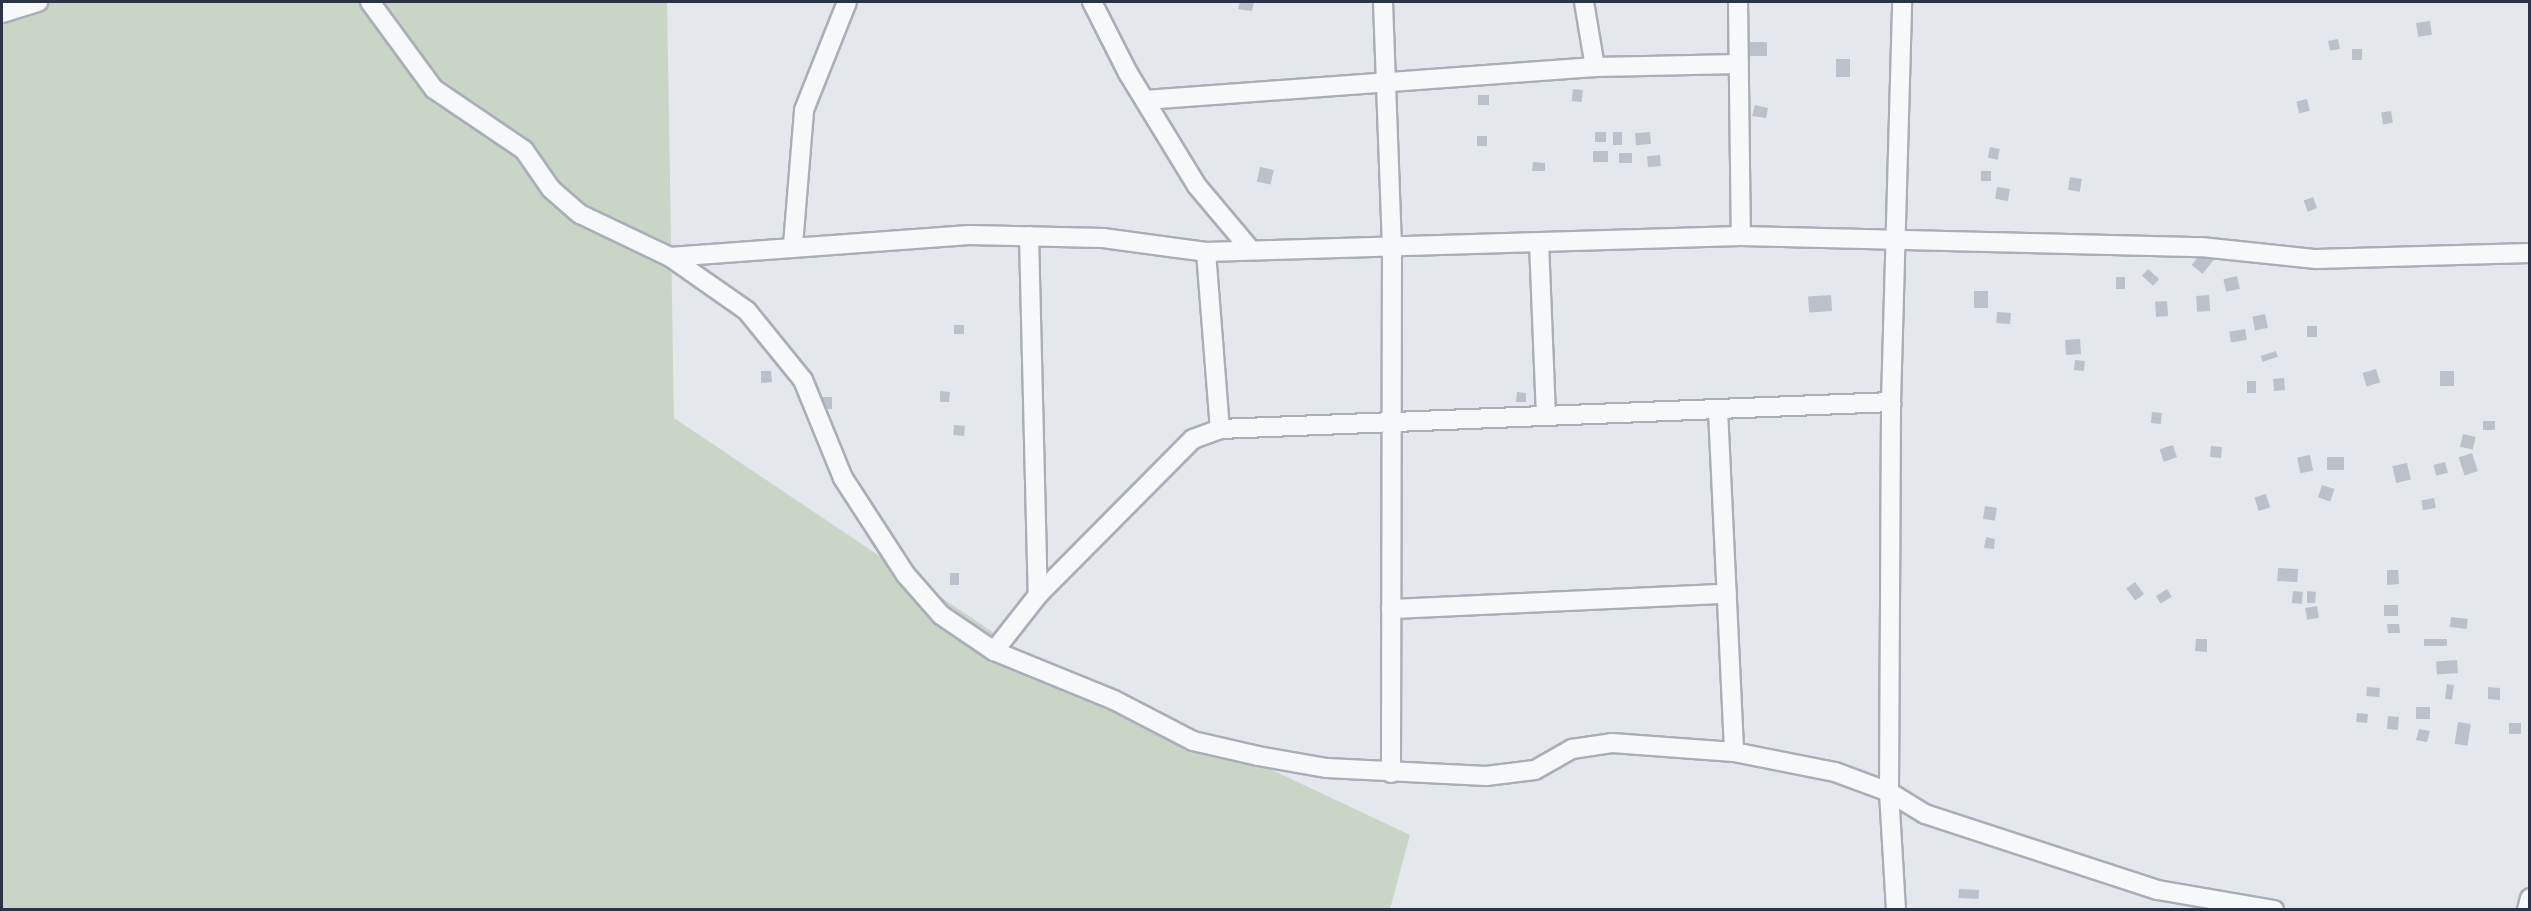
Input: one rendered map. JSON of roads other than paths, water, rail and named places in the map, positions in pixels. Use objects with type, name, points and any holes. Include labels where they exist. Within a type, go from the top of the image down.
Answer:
[{"type":"street","points":[[2,13],[38,2]]},
{"type":"street","points":[[370,2],[434,89],[524,150],[551,189],[580,214],[670,257],[747,311],[804,380],[843,478],[906,575],[941,615],[994,651],[1114,700],[1193,741],[1327,768],[1486,776],[1535,770],[1572,749],[1612,743],[1734,752],[1836,772],[1889,792],[1925,814],[2158,890],[2274,909]]},
{"type":"street","points":[[793,245],[804,110],[847,2]]},
{"type":"street","points":[[1092,2],[1145,100],[1197,186],[1250,249]]},
{"type":"street","points":[[1383,2],[1389,82],[1392,245],[1391,773]]},
{"type":"street","points":[[1584,2],[1596,67]]},
{"type":"street","points":[[1738,2],[1741,236]]},
{"type":"street","points":[[1896,909],[1889,792],[1891,402],[1899,239],[1902,2]]},
{"type":"street","points":[[1145,100],[1596,67],[1739,64]]},
{"type":"street","points":[[670,257],[793,245],[1029,236],[1103,238],[1206,252],[1741,236],[2201,247],[2316,259],[2529,253]]},
{"type":"street","points":[[1029,236],[1038,595]]},
{"type":"street","points":[[1539,242],[1546,415]]},
{"type":"street","points":[[1206,252],[1220,429]]},
{"type":"street","points":[[994,651],[1038,595],[1193,439],[1220,429],[1391,419],[1718,410],[1891,402]]},
{"type":"street","points":[[1718,410],[1734,752]]},
{"type":"street","points":[[1391,609],[1727,594]]},
{"type":"street","points":[[2527,909],[2529,898]]}]
